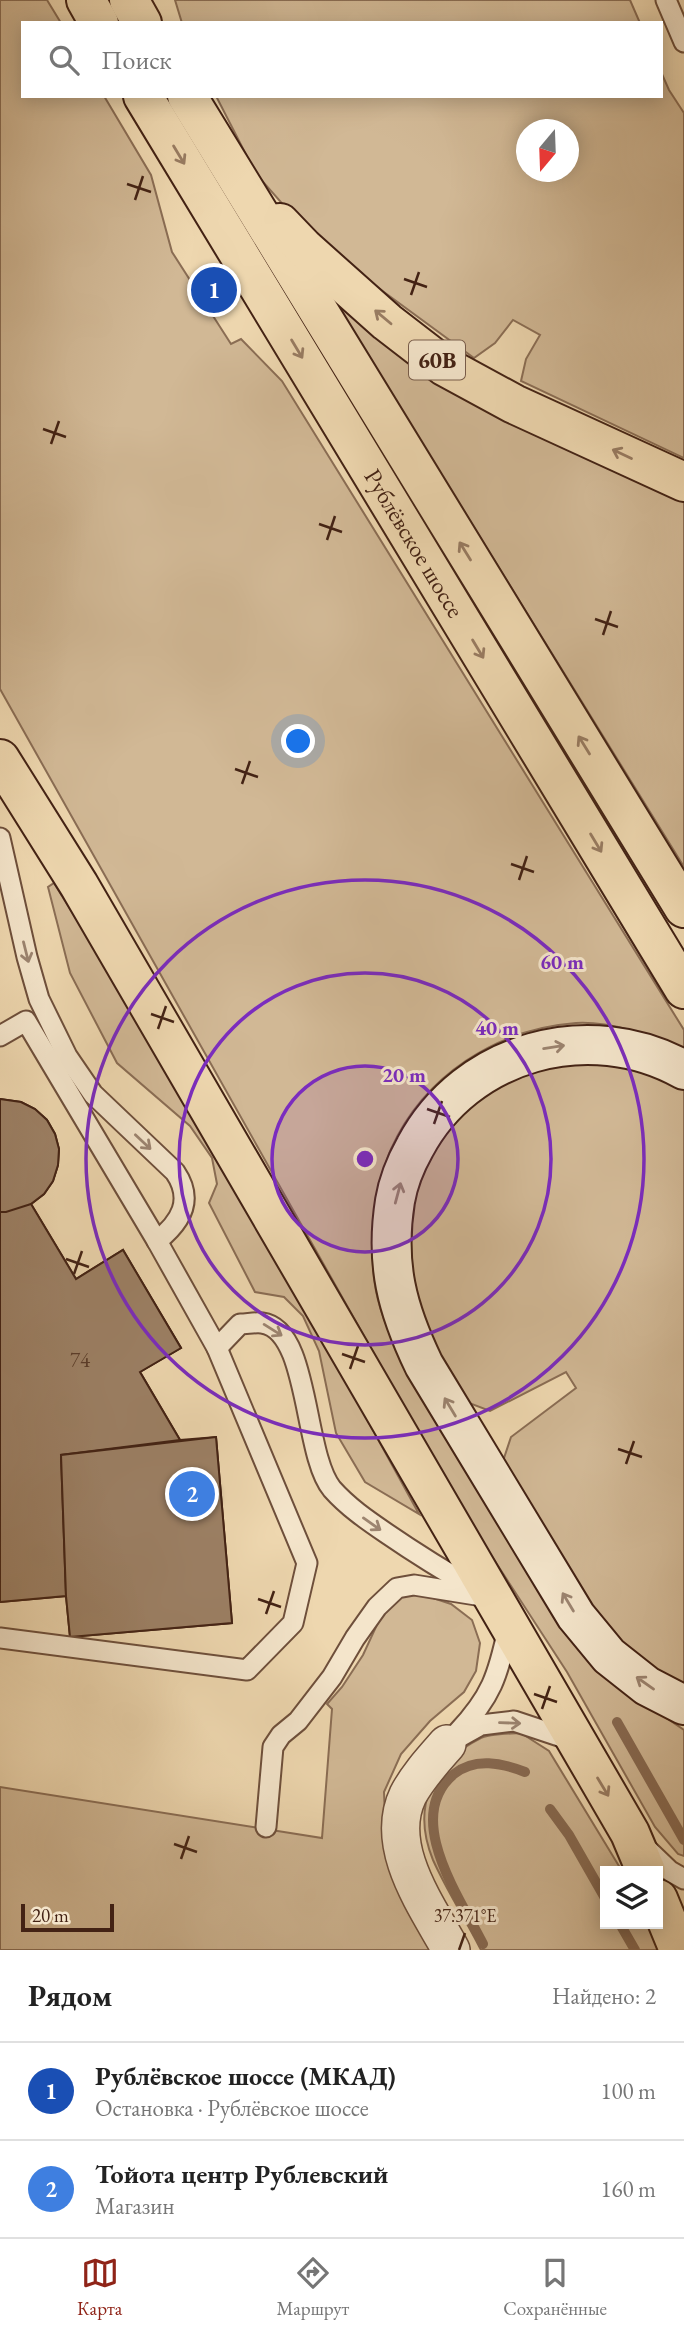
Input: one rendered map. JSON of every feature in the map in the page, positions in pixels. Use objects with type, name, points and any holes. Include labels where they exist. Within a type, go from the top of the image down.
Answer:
[{"type":"main road","points":[[86,0],[98,21]]},
{"type":"main road","points":[[129,0],[141,21]]},
{"type":"main road","name":"Рублёвское шоссе","points":[[145,98],[684,989]]},
{"type":"main road","name":"Рублёвское шоссе","points":[[188,98],[684,908]]},
{"type":"main road","name":"60B","points":[[234,175],[304,248],[387,321],[444,366],[514,404],[684,482]]},
{"type":"main road","points":[[0,759],[79,884],[630,1833],[644,1866]]},
{"type":"main road","points":[[663,1911],[679,1950]]},
{"type":"street","points":[[684,1070],[672,1063],[625,1047],[577,1043],[532,1051],[492,1067],[455,1094],[426,1126],[408,1160],[395,1199],[391,1246],[395,1290],[406,1328],[424,1365],[576,1616],[609,1656],[647,1686],[684,1705]]},
{"type":"street","points":[[447,1744],[422,1773],[408,1797],[401,1819],[402,1850],[416,1886],[451,1950]]},
{"type":"lane","points":[[666,0],[684,42]]},
{"type":"lane","points":[[0,838],[39,999],[67,1056],[93,1094],[175,1172],[183,1184],[184,1200],[180,1216],[174,1228],[157,1241]]},
{"type":"lane","points":[[0,1036],[26,1021],[157,1241],[217,1348],[307,1563],[293,1623],[247,1670],[0,1638]]},
{"type":"lane","points":[[217,1348],[240,1324],[264,1323],[284,1337],[295,1357],[316,1455],[330,1487],[353,1510],[501,1612]]},
{"type":"lane","points":[[266,1827],[273,1747],[281,1735],[298,1721],[332,1677],[377,1607],[397,1588],[414,1585],[501,1612]]},
{"type":"lane","points":[[447,1744],[472,1717],[499,1672],[501,1612]]},
{"type":"lane","points":[[447,1744],[481,1725],[514,1721],[576,1742]]},
{"type":"lane","points":[[630,1833],[670,1871],[684,1880]]},
{"type":"shaded area","points":[[0,0],[47,0],[60,21],[21,21],[21,98],[105,98],[151,175],[172,252],[231,344],[241,339],[282,381],[684,1030],[684,1049],[631,1030],[604,1024],[576,1023],[546,1027],[491,1046],[466,1061],[423,1099],[405,1123],[391,1149],[378,1199],[373,1260],[380,1306],[403,1366],[618,1685],[684,1730],[684,1856],[678,1854],[655,1827],[567,1672],[463,1512],[0,689]]},
{"type":"shaded area","points":[[175,0],[630,0],[639,21],[181,21]]},
{"type":"shaded area","points":[[663,76],[684,113],[684,458],[521,381],[526,359],[540,335],[513,320],[495,343],[474,358],[317,243],[256,174],[217,98],[663,98]]},
{"type":"shaded area","points":[[332,298],[684,501],[684,867]]},
{"type":"shaded area","points":[[54,883],[218,1148],[419,1514],[365,1482],[336,1433],[319,1351],[303,1316],[284,1297],[255,1292],[209,1203],[217,1184],[212,1158],[190,1126],[117,1063],[70,973],[48,887]]},
{"type":"shaded area","points":[[576,1060],[620,1062],[684,1088],[684,1687],[656,1670],[624,1645],[592,1606],[502,1464],[511,1437],[576,1388],[566,1372],[490,1411],[469,1403],[438,1353],[424,1321],[412,1280],[408,1245],[412,1205],[423,1167],[464,1107],[533,1068]]},
{"type":"shaded area","points":[[421,1594],[451,1604],[472,1620],[480,1643],[476,1671],[464,1692],[430,1721],[401,1754],[384,1792],[386,1844],[438,1950],[0,1950],[0,1787],[322,1838],[332,1709],[327,1704],[363,1655],[381,1616],[399,1597]]},
{"type":"shaded area","points":[[521,1733],[549,1751],[619,1866],[600,1866],[600,1929],[655,1929],[664,1950],[481,1950],[433,1860],[424,1823],[425,1806],[437,1775],[448,1761],[479,1739],[499,1734]]},
{"type":"building","points":[[0,1099],[21,1102],[35,1109],[47,1120],[59,1149],[53,1181],[44,1194],[31,1204],[6,1212],[0,1212]]},
{"type":"building","points":[[0,1099],[21,1102],[35,1109],[47,1120],[55,1134],[59,1149],[53,1181],[44,1194],[31,1204],[76,1279],[123,1250],[181,1348],[140,1372],[180,1440],[216,1437],[232,1623],[70,1637],[66,1596],[0,1602]]},
{"type":"building","points":[[31,1204],[76,1279],[123,1250],[181,1348],[140,1372],[180,1440],[61,1455],[66,1596],[0,1602],[0,1212]]},
{"type":"building","points":[[216,1437],[232,1623],[70,1637],[61,1455]]},
{"type":"waterway","points":[[617,1722],[684,1840]]},
{"type":"waterway","points":[[483,1944],[440,1858],[434,1835],[433,1812],[439,1792],[454,1774],[471,1765],[489,1763],[525,1772]]},
{"type":"waterway","points":[[550,1809],[569,1835],[600,1889]]},
{"type":"waterway","points":[[623,1929],[635,1950]]},
{"type":"place","name":"Рублёвское шоссе (МКАД)","points":[[214,290]]},
{"type":"place","name":"Тойота центр Рублевский","points":[[192,1494]]}]
